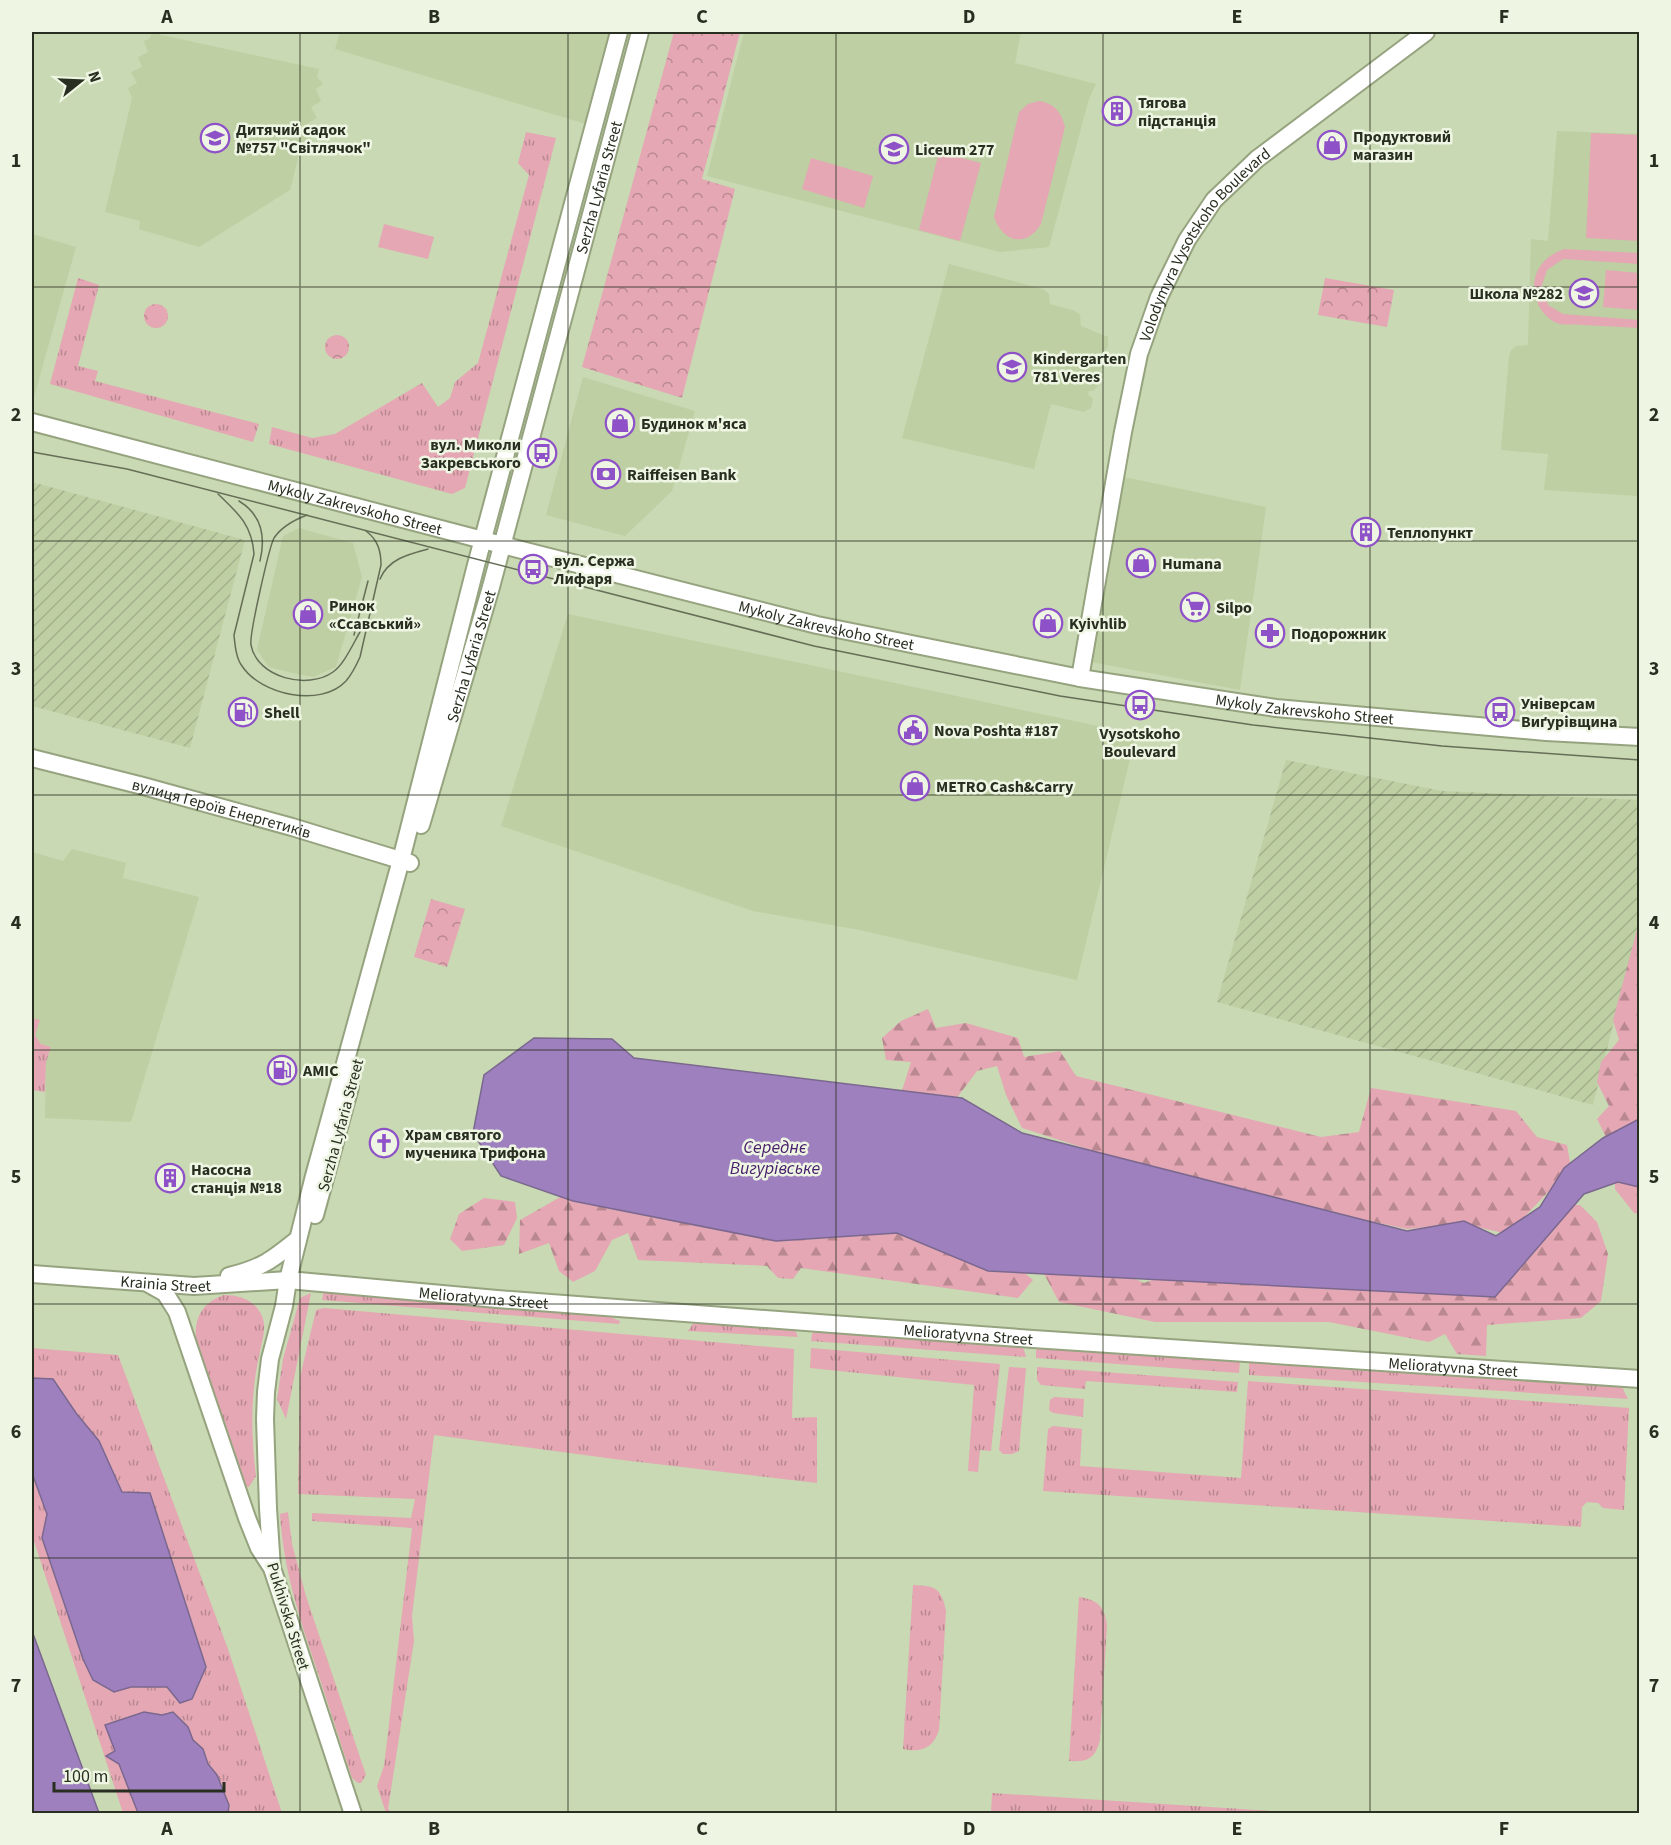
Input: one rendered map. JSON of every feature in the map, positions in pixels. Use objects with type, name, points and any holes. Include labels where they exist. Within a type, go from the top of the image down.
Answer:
[{"type":"street","name":"Serzha Lyfaria Street","points":[[293,1281],[308,1242],[406,861],[483,539],[619,32]]},
{"type":"street","name":"Serzha Lyfaria Street","points":[[293,1281],[298,1239],[314,1176],[406,861],[438,764],[491,587],[640,32]]},
{"type":"street","name":"Volodymyra Vysotskoho Boulevard","points":[[1080,678],[1123,432],[1140,354],[1159,297],[1187,240],[1214,200],[1257,159],[1426,32]]},
{"type":"street","name":"Mykoly Zakrevskoho Street","points":[[32,422],[817,625],[1080,678],[1276,708],[1512,730],[1640,737]]},
{"type":"street","name":"вулиця Героїв Енергетиків","points":[[32,758],[166,792],[406,861]]},
{"type":"street","points":[[194,1286],[254,1270],[266,1264],[298,1239]]},
{"type":"street","name":"Krainia Street","points":[[32,1274],[194,1286],[293,1281]]},
{"type":"street","name":"Pukhivska Street","points":[[293,1281],[270,1359],[265,1401],[267,1497],[272,1568],[353,1814]]},
{"type":"street","name":"Melioratyvna Street","points":[[293,1281],[497,1299],[1033,1339],[1640,1380]]},
{"type":"street","points":[[146,1282],[165,1293],[177,1312],[247,1518],[259,1548],[272,1568]]},
{"type":"shaded area","points":[[340,32],[613,32],[586,124],[335,49]]},
{"type":"shaded area","name":"Liceum 277","points":[[744,32],[1021,32],[1015,63],[1096,84],[1089,99],[1049,247],[1000,252],[707,176]]},
{"type":"shaded area","name":"Дитячий садок №757 \"Світлячок\"","points":[[152,33],[319,69],[317,77],[323,84],[316,89],[321,101],[311,107],[317,118],[307,124],[313,134],[302,143],[290,190],[199,247],[139,229],[140,221],[105,212],[132,98],[128,88],[137,83],[131,72],[142,67],[138,57],[148,52],[144,41],[149,39]]},
{"type":"shaded area","name":"Школа №282","points":[[1557,131],[1639,134],[1639,496],[1544,490],[1548,454],[1501,450],[1509,356],[1511,350],[1516,346],[1528,345],[1531,239],[1548,241]]},
{"type":"shaded area","points":[[32,234],[76,247],[32,404]]},
{"type":"shaded area","name":"Kindergarten 781 Veres","points":[[949,264],[1043,289],[1049,294],[1050,304],[1075,311],[1080,315],[1081,326],[1108,337],[1108,346],[1104,353],[1099,354],[1104,365],[1094,375],[1098,386],[1088,394],[1093,399],[1091,408],[1084,412],[1051,404],[1034,469],[902,438]]},
{"type":"shaded area","points":[[583,377],[695,411],[672,491],[625,536],[546,515]]},
{"type":"shaded area","points":[[1120,476],[1266,507],[1240,690],[1086,661]]},
{"type":"shaded area","points":[[32,482],[245,540],[190,748],[32,706]]},
{"type":"shaded area","name":"Ринок «Ссавський»","points":[[299,528],[353,543],[362,577],[336,667],[313,677],[269,667],[257,650],[283,536]]},
{"type":"shaded area","points":[[568,614],[1136,734],[1077,980],[860,930],[753,911],[501,826]]},
{"type":"shaded area","points":[[1286,760],[1442,791],[1639,800],[1639,922],[1593,1105],[1217,1002]]},
{"type":"shaded area","points":[[72,849],[126,863],[123,878],[199,897],[131,1122],[45,1118],[46,1062],[51,1047],[41,1044],[35,1035],[39,1021],[32,1018],[32,852],[63,861]]},
{"type":"green space","points":[[674,32],[740,32],[702,179],[735,189],[682,398],[582,367]]},
{"type":"green space","points":[[1039,101],[1049,104],[1056,110],[1062,117],[1065,127],[1041,224],[1029,237],[1015,239],[1003,232],[994,217],[1019,112],[1028,104]]},
{"type":"green space","points":[[526,132],[556,138],[465,488],[452,494],[269,444],[272,427],[312,438],[335,434],[422,383],[438,407],[450,398],[455,382],[478,363],[529,175],[518,163]]},
{"type":"green space","points":[[1591,133],[1639,135],[1639,241],[1586,238]]},
{"type":"green space","points":[[939,152],[981,163],[960,241],[919,230]]},
{"type":"green space","points":[[811,158],[873,176],[864,208],[802,189]]},
{"type":"green space","points":[[384,224],[434,237],[428,259],[378,247]]},
{"type":"green space","points":[[1564,249],[1639,253],[1639,264],[1563,259],[1547,270],[1542,285],[1548,305],[1563,314],[1639,320],[1639,328],[1560,324],[1543,312],[1536,299],[1535,278],[1539,268],[1546,260]]},
{"type":"green space","points":[[1606,270],[1639,273],[1639,310],[1603,307]]},
{"type":"green space","points":[[78,278],[99,285],[78,366],[98,371],[95,381],[259,424],[253,442],[50,384]]},
{"type":"green space","points":[[1325,278],[1394,290],[1387,327],[1318,315]]},
{"type":"green space","points":[[156,304],[165,307],[168,316],[165,325],[156,328],[147,325],[144,316],[147,307]]},
{"type":"green space","points":[[337,335],[346,338],[349,347],[346,356],[337,359],[328,356],[325,347],[328,338]]},
{"type":"green space","points":[[431,899],[465,909],[447,967],[414,957]]},
{"type":"green space","points":[[1639,922],[1640,1123],[1607,1139],[1597,1119],[1609,1106],[1597,1082],[1601,1062],[1619,1040],[1613,1020]]},
{"type":"green space","points":[[928,1009],[936,1028],[966,1023],[1018,1038],[1024,1057],[1060,1051],[1076,1076],[1321,1137],[1359,1132],[1371,1088],[1516,1111],[1537,1137],[1567,1145],[1571,1168],[1508,1234],[1464,1224],[1407,1229],[1203,1186],[1022,1128],[1006,1095],[997,1066],[977,1071],[953,1103],[900,1097],[911,1062],[886,1060],[882,1038],[901,1021]]},
{"type":"green space","points":[[32,1018],[40,1020],[35,1035],[41,1044],[51,1047],[46,1062],[45,1092],[32,1090]]},
{"type":"green space","points":[[1615,1176],[1639,1178],[1639,1214],[1634,1213],[1615,1189]]},
{"type":"green space","points":[[569,1192],[914,1225],[1005,1256],[1033,1280],[1018,1298],[801,1268],[793,1279],[778,1278],[767,1266],[638,1260],[628,1233],[612,1240],[595,1271],[573,1282],[559,1271],[549,1243],[519,1254],[520,1220]]},
{"type":"green space","points":[[484,1198],[515,1202],[517,1218],[504,1245],[462,1251],[450,1239],[459,1214]]},
{"type":"green space","points":[[1571,1205],[1580,1205],[1597,1222],[1608,1254],[1601,1301],[1581,1318],[1487,1325],[1486,1356],[1457,1354],[1445,1334],[1429,1342],[1329,1322],[1155,1322],[1059,1302],[1042,1270],[1079,1254],[1144,1283],[1191,1266],[1414,1280]]},
{"type":"green space","points":[[324,1290],[596,1311],[620,1321],[619,1324],[322,1300]]},
{"type":"green space","points":[[311,1293],[286,1419],[277,1399],[283,1359],[300,1298]]},
{"type":"green space","points":[[224,1295],[241,1297],[251,1302],[262,1316],[264,1325],[253,1399],[252,1429],[256,1476],[249,1487],[241,1482],[196,1339],[198,1317],[201,1311],[210,1302]]},
{"type":"green space","points":[[324,1308],[794,1349],[792,1418],[817,1417],[817,1483],[434,1435],[412,1616],[414,1641],[388,1809],[392,1813],[386,1813],[377,1786],[384,1766],[412,1528],[312,1521],[312,1513],[411,1518],[415,1499],[298,1494],[300,1377],[316,1310]]},
{"type":"green space","points":[[697,1318],[795,1330],[798,1337],[688,1331]]},
{"type":"green space","points":[[818,1328],[1021,1345],[1026,1357],[811,1341],[812,1334]]},
{"type":"green space","points":[[1040,1344],[1240,1361],[1239,1373],[1036,1358],[1036,1351]]},
{"type":"green space","points":[[32,1348],[118,1355],[228,1649],[282,1813],[123,1813],[32,1535]]},
{"type":"green space","points":[[811,1348],[1000,1364],[991,1451],[980,1450],[978,1472],[968,1471],[974,1385],[810,1368]]},
{"type":"green space","points":[[1249,1357],[1614,1383],[1622,1387],[1628,1399],[1249,1375]]},
{"type":"green space","points":[[1009,1367],[1026,1368],[1019,1451],[1003,1454],[999,1450]]},
{"type":"green space","points":[[1037,1367],[1238,1382],[1237,1392],[1086,1381],[1085,1389],[1041,1385],[1037,1380]]},
{"type":"green space","points":[[1248,1381],[1629,1408],[1624,1510],[1603,1508],[1598,1503],[1587,1502],[1582,1507],[1581,1527],[1043,1491],[1048,1429],[1053,1426],[1082,1429],[1080,1466],[1241,1478]]},
{"type":"green space","points":[[1054,1397],[1084,1399],[1083,1417],[1053,1413],[1049,1410],[1050,1400]]},
{"type":"green space","points":[[288,1512],[292,1544],[306,1596],[366,1775],[361,1783],[352,1778],[293,1592],[284,1554],[280,1514]]},
{"type":"green space","points":[[913,1585],[927,1586],[936,1590],[942,1597],[946,1611],[939,1730],[930,1745],[916,1750],[903,1749]]},
{"type":"green space","points":[[1079,1597],[1099,1605],[1107,1625],[1100,1740],[1096,1751],[1089,1758],[1069,1761]]},
{"type":"green space","points":[[992,1793],[1302,1813],[991,1813]]},
{"type":"water","name":"Середнє Вигурівське","points":[[534,1038],[612,1039],[634,1058],[962,1098],[1022,1133],[1407,1231],[1464,1221],[1496,1236],[1540,1207],[1564,1168],[1603,1138],[1639,1119],[1639,1187],[1618,1182],[1584,1194],[1495,1297],[988,1271],[897,1233],[776,1241],[573,1201],[501,1176],[473,1133],[484,1075]]},
{"type":"water","points":[[32,1378],[53,1379],[99,1441],[122,1492],[150,1493],[206,1667],[192,1699],[180,1703],[167,1687],[131,1687],[114,1692],[93,1680],[83,1659],[42,1538],[47,1514],[32,1473]]},
{"type":"water","points":[[32,1631],[99,1813],[32,1813]]},
{"type":"water","points":[[144,1712],[162,1715],[173,1712],[188,1727],[193,1740],[203,1749],[208,1764],[217,1775],[229,1805],[228,1813],[138,1813],[119,1764],[106,1756],[115,1751],[105,1725]]},
{"type":"tram line","points":[[32,452],[127,469],[814,646],[1060,696],[1253,725],[1442,746],[1640,760]]},
{"type":"tram line","points":[[218,494],[243,520],[253,544],[254,554],[234,635],[238,659],[251,676],[277,691],[307,696],[322,694],[346,681],[354,670],[360,657],[381,565],[378,546],[366,531]]},
{"type":"tram line","points":[[239,501],[253,513],[260,527],[262,535],[260,561]]},
{"type":"tram line","points":[[307,515],[281,530],[271,545],[251,638],[255,656],[263,666],[285,678],[310,680],[323,677],[333,672],[342,663],[363,627]]},
{"type":"tram line","points":[[380,579],[394,562],[407,555],[428,549]]},
{"type":"tram line","points":[[354,635],[368,581]]},
{"type":"place","name":"Тягова пiдстанцiя","points":[[1117,111]]},
{"type":"place","name":"Дитячий садок №757 \"Світлячок\"","points":[[215,138]]},
{"type":"place","name":"Продуктовий магазин","points":[[1332,145]]},
{"type":"place","name":"Liceum 277","points":[[894,149]]},
{"type":"place","name":"Школа №282","points":[[1584,293]]},
{"type":"place","name":"Kindergarten 781 Veres","points":[[1012,367]]},
{"type":"place","name":"Будинок м'яса","points":[[620,423]]},
{"type":"place","name":"вул. Миколи Закревського","points":[[542,453]]},
{"type":"place","name":"Raiffeisen Bank","points":[[606,474]]},
{"type":"place","name":"Теплопункт","points":[[1366,532]]},
{"type":"place","name":"Humana","points":[[1141,563]]},
{"type":"place","name":"вул. Сержа Лифаря","points":[[533,569]]},
{"type":"place","name":"Silpo","points":[[1195,607]]},
{"type":"place","name":"Ринок «Ссавський»","points":[[308,614]]},
{"type":"place","name":"Kyivhlib","points":[[1048,623]]},
{"type":"place","name":"Подорожник","points":[[1270,633]]},
{"type":"place","name":"Vysotskoho Boulevard","points":[[1140,705]]},
{"type":"place","name":"Shell","points":[[243,712]]},
{"type":"place","name":"Універсам Виґурівщина","points":[[1500,712]]},
{"type":"place","name":"Nova Poshta #187","points":[[913,730]]},
{"type":"place","name":"METRO Cash&Carry","points":[[915,786]]},
{"type":"place","name":"AMIC","points":[[282,1070]]},
{"type":"place","name":"Храм святого мученика Трифона","points":[[384,1143]]},
{"type":"place","name":"Насосна станція №18","points":[[170,1178]]}]
